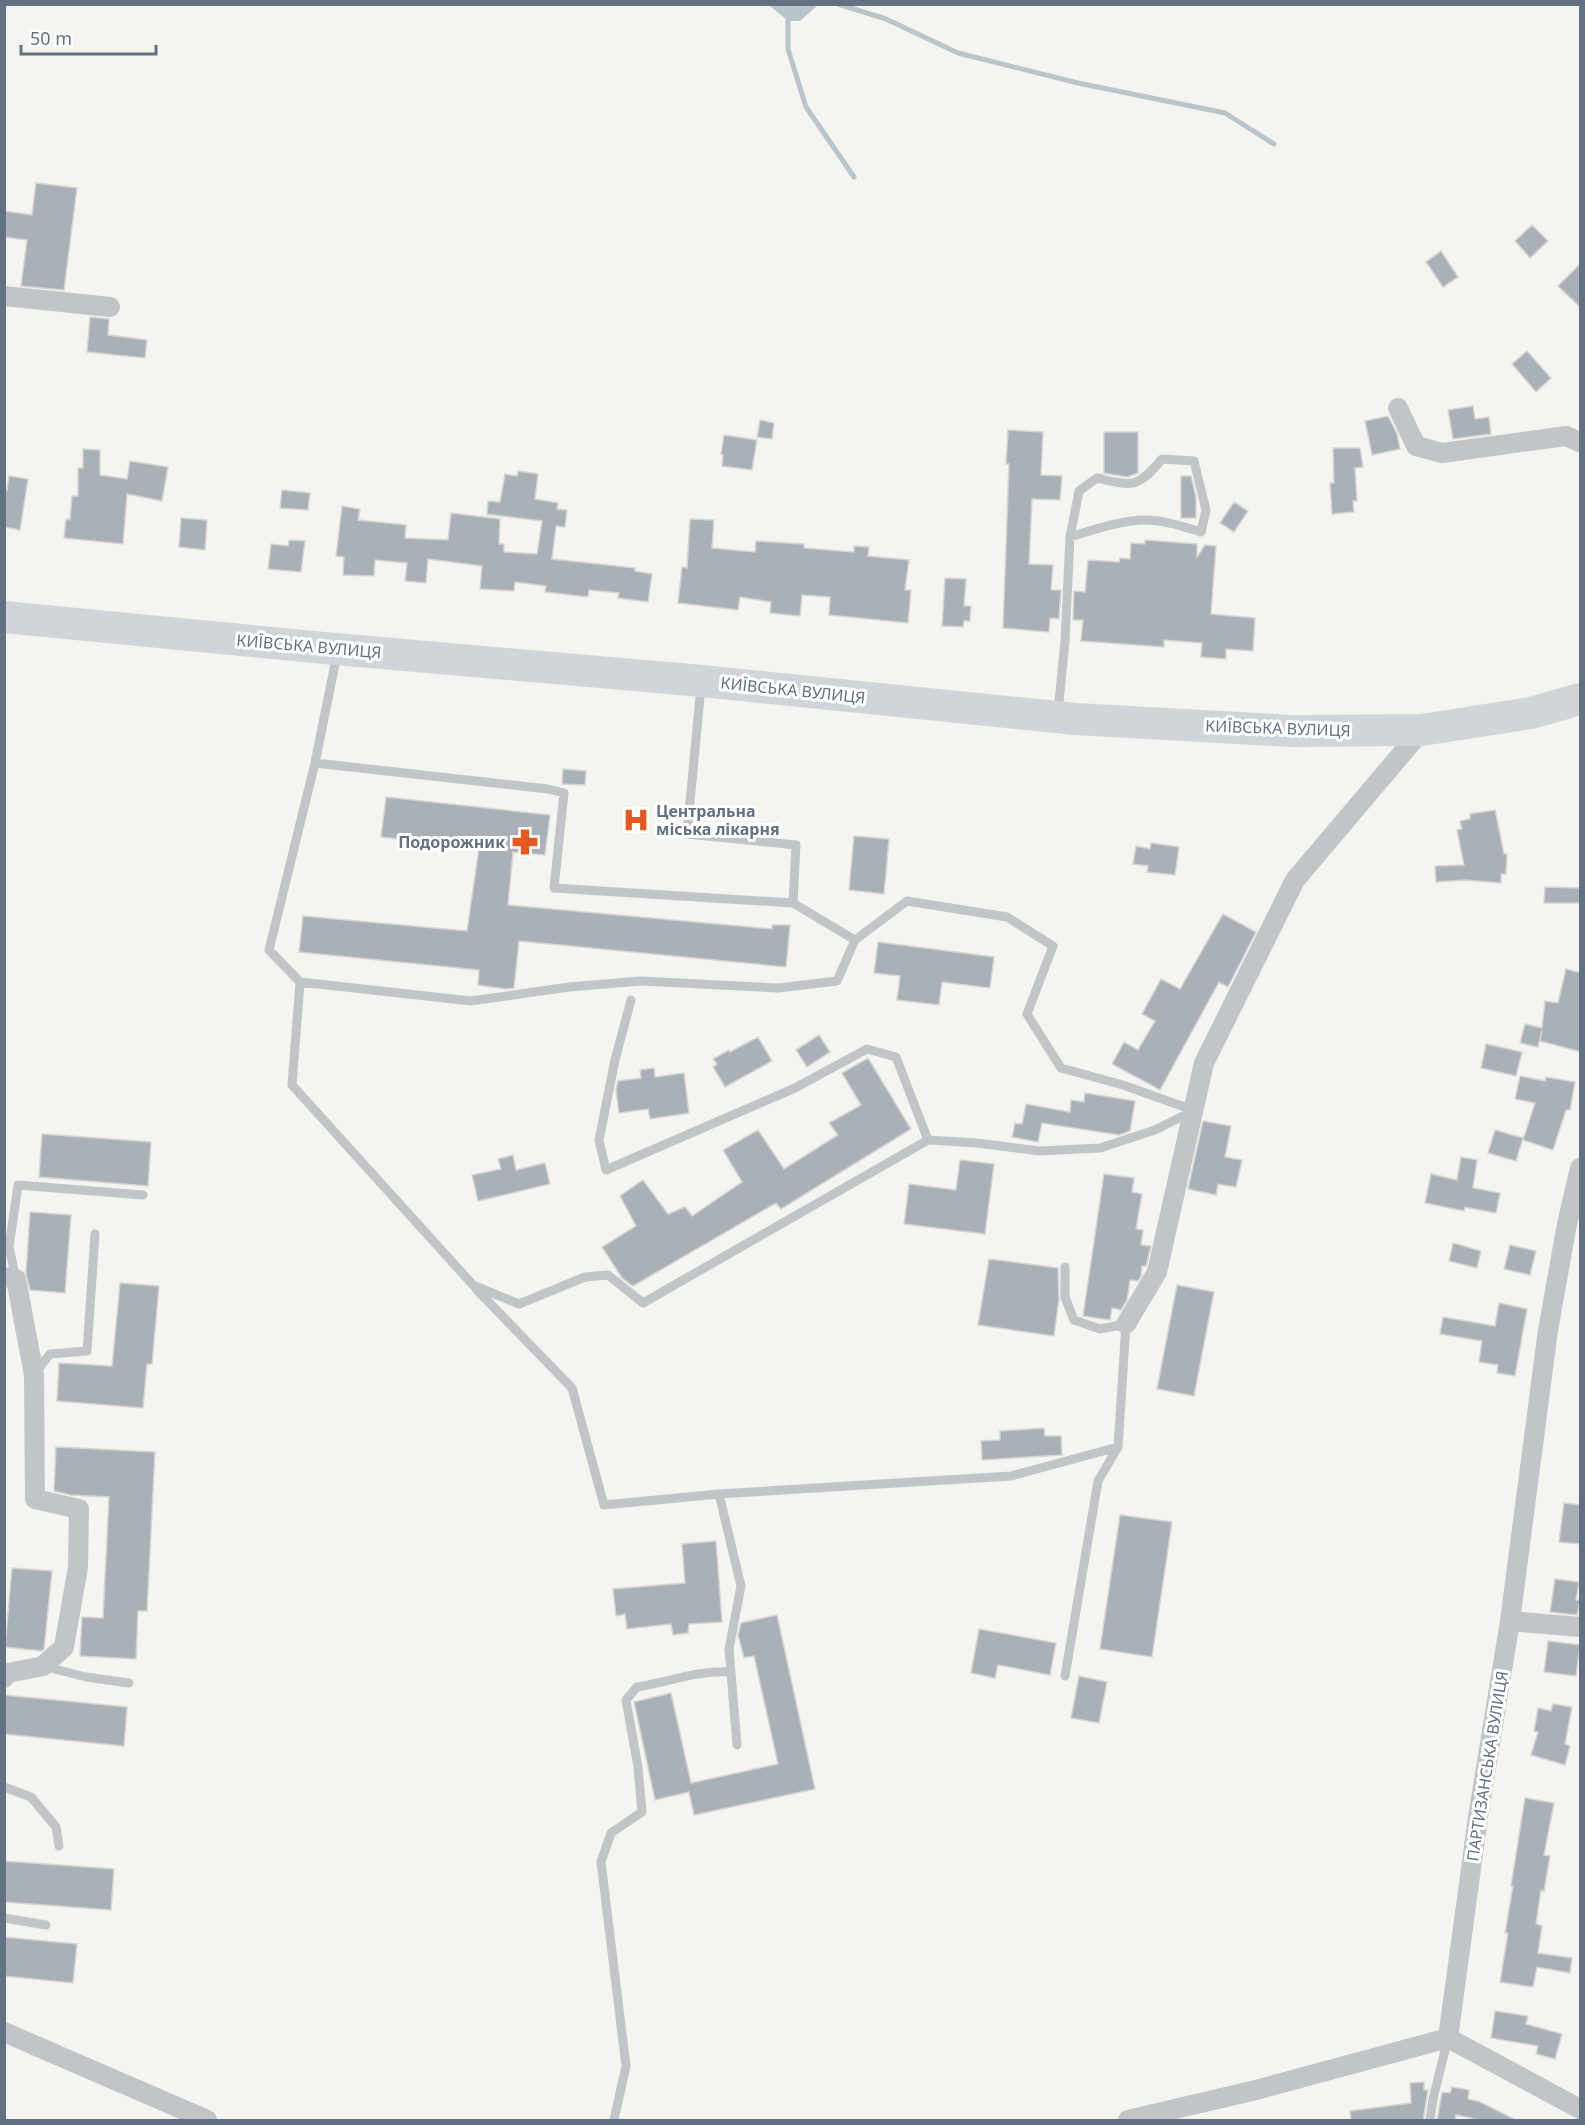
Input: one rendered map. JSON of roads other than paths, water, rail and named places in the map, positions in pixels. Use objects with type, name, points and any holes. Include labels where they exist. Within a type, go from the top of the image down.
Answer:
[{"type":"main road","name":"КИЇВСЬКА ВУЛИЦЯ","points":[[4,616],[338,649],[702,681],[1057,717],[1292,731],[1422,730],[1530,713],[1581,699]]},
{"type":"street","points":[[4,297],[110,307]]},
{"type":"street","points":[[1398,408],[1416,446],[1442,453],[1566,436],[1581,442]]},
{"type":"street","points":[[1126,1324],[1156,1272],[1204,1063],[1295,880],[1422,730]]},
{"type":"street","name":"ПАРТИЗАНСЬКА ВУЛИЦЯ","points":[[1448,2038],[1478,1817],[1510,1621],[1548,1330],[1567,1224],[1581,1168]]},
{"type":"street","points":[[4,1678],[8,1673],[43,1666],[64,1647],[78,1567],[79,1509],[35,1499],[34,1375],[10,1278]]},
{"type":"street","points":[[1510,1621],[1581,1627]]},
{"type":"street","points":[[4,2032],[207,2121]]},
{"type":"street","points":[[1128,2121],[1256,2090],[1448,2038],[1581,2109]]},
{"type":"lane","points":[[1057,717],[1065,641],[1070,537],[1078,491],[1097,478],[1128,485],[1147,477],[1162,459],[1194,462],[1206,510],[1201,532],[1179,525],[1145,520],[1104,527],[1070,537]]},
{"type":"lane","points":[[338,649],[315,763],[269,950],[300,982],[471,1001],[569,987],[641,981],[778,988],[837,981],[855,940],[907,901],[1007,917],[1053,946],[1027,1014],[1061,1068],[1124,1085],[1193,1110]]},
{"type":"lane","points":[[702,681],[687,834],[796,845],[793,903]]},
{"type":"lane","points":[[315,763],[548,789],[564,793],[554,888],[793,903],[855,940]]},
{"type":"lane","points":[[300,982],[292,1085],[473,1285],[572,1388],[604,1505],[718,1494],[1011,1476],[1118,1447]]},
{"type":"lane","points":[[631,1000],[615,1060],[599,1140],[606,1170],[795,1088],[867,1049],[896,1057],[928,1140]]},
{"type":"lane","points":[[473,1285],[519,1304],[585,1277],[608,1275],[643,1304],[928,1140],[977,1143],[1040,1151],[1100,1148],[1155,1130],[1193,1110]]},
{"type":"lane","points":[[10,1278],[9,1247],[18,1185],[143,1195]]},
{"type":"lane","points":[[34,1375],[50,1354],[87,1351],[95,1234]]},
{"type":"lane","points":[[1065,1267],[1065,1297],[1074,1320],[1100,1329],[1126,1324],[1118,1447],[1098,1481],[1065,1676]]},
{"type":"lane","points":[[718,1494],[741,1586],[729,1649],[737,1745]]},
{"type":"lane","points":[[43,1666],[86,1677],[129,1683]]},
{"type":"lane","points":[[614,2121],[627,2066],[601,1862],[611,1833],[642,1812],[638,1767],[626,1700],[637,1687],[713,1671],[731,1672]]},
{"type":"lane","points":[[4,1786],[32,1797],[56,1827],[59,1846]]},
{"type":"lane","points":[[4,1918],[46,1925]]},
{"type":"lane","points":[[1430,2121],[1432,2099],[1448,2038]]},
{"type":"waterway","points":[[788,4],[788,49],[806,107],[854,177]]},
{"type":"waterway","points":[[838,4],[886,19],[958,53],[1078,83],[1225,113],[1274,144]]},
{"type":"place","name":"Центральна міська лікарня","points":[[636,820]]},
{"type":"place","name":"Подорожник","points":[[525,842]]}]
